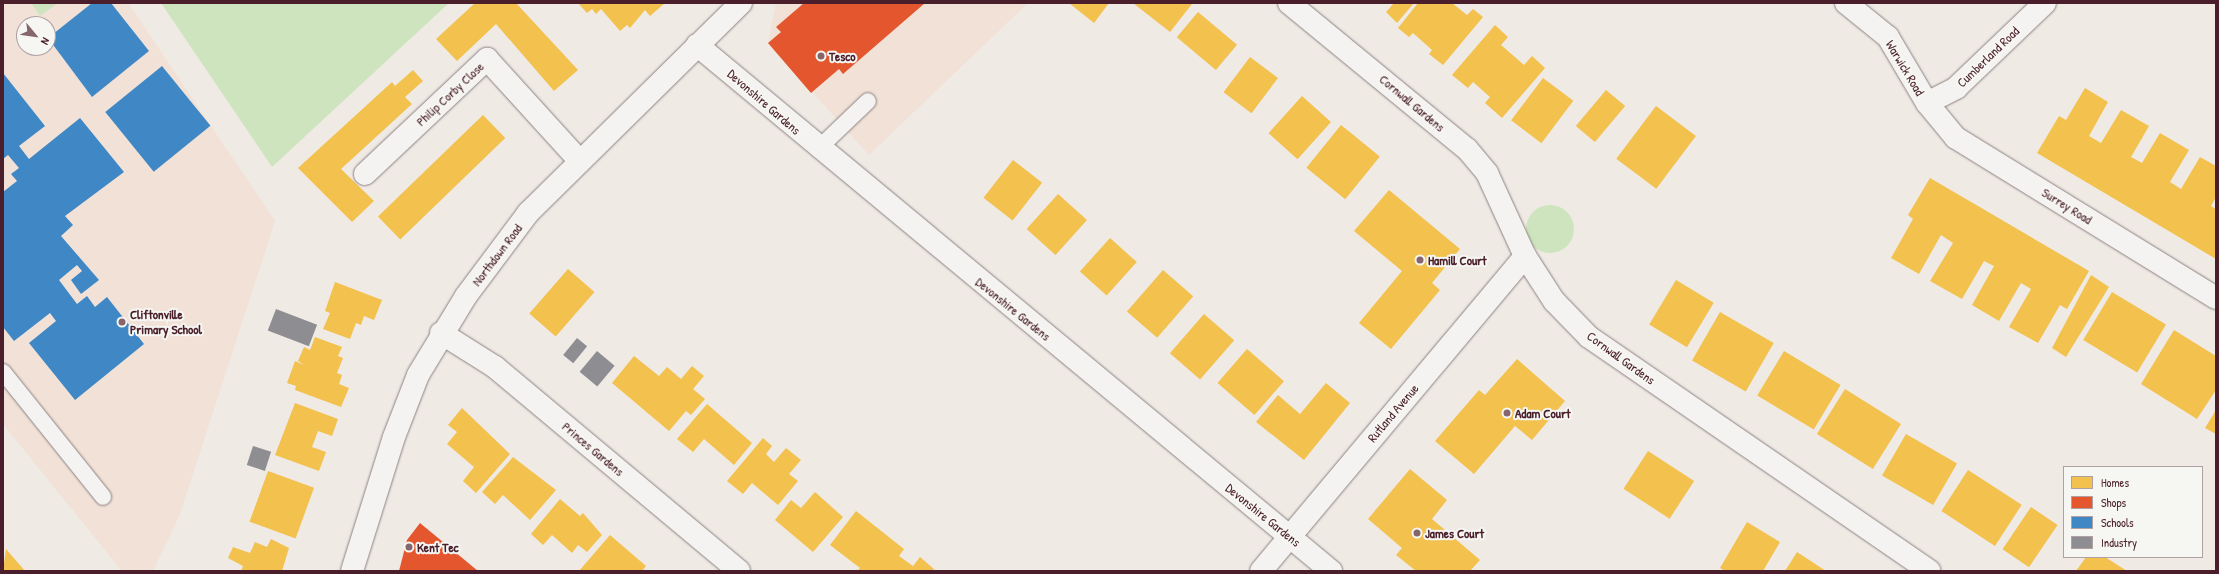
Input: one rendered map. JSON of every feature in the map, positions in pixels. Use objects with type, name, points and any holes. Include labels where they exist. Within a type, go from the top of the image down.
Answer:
[{"type":"street","name":"Northdown Road","points":[[352,571],[394,437],[418,376],[441,333],[528,213],[580,160],[741,3]]},
{"type":"street","name":"Cornwall Gardens","points":[[1289,3],[1466,149],[1487,173],[1525,256],[1554,301],[1589,337],[1929,571]]},
{"type":"street","name":"Warwick Road","points":[[1846,3],[1888,37],[1927,103]]},
{"type":"street","name":"Cumberland Road","points":[[1927,103],[1956,88],[2045,3]]},
{"type":"street","name":"Devonshire Gardens","points":[[697,45],[818,149],[1331,571]]},
{"type":"street","name":"Philip Corby Close","points":[[365,174],[487,59],[580,160]]},
{"type":"street","name":"Surrey Road","points":[[1927,103],[1956,138],[2216,298]]},
{"type":"street","name":"Rutland Avenue","points":[[1261,571],[1525,256]]},
{"type":"street","name":"Princes Gardens","points":[[441,333],[494,367],[740,571]]},
{"type":"lane","points":[[818,149],[868,100]]},
{"type":"lane","points":[[3,372],[103,497]]},
{"type":"shaded area","name":"Cliftonville Primary School","points":[[3,3],[31,3],[40,16],[58,3],[128,3],[275,221],[180,514],[153,571],[122,571],[3,424]]},
{"type":"shaded area","points":[[776,3],[1028,3],[869,155],[768,43]]},
{"type":"green space","points":[[31,3],[58,3],[40,16]]},
{"type":"green space","points":[[161,3],[449,3],[272,167]]},
{"type":"green space","points":[[1550,205],[1559,207],[1567,212],[1572,220],[1574,229],[1572,238],[1567,246],[1559,251],[1550,253],[1541,251],[1533,246],[1528,238],[1526,229],[1528,220],[1533,212],[1541,207]]},
{"type":"building: Homes","points":[[475,3],[516,3],[578,70],[554,91],[496,24],[457,61],[436,39]]},
{"type":"building: Homes","points":[[578,3],[665,3],[650,16],[645,10],[630,28],[627,25],[620,31],[601,9],[596,14],[592,9],[587,13]]},
{"type":"building: Homes","points":[[1069,3],[1109,3],[1094,23]]},
{"type":"building: Homes","points":[[1133,3],[1191,3],[1192,4],[1170,32]]},
{"type":"building: Homes","points":[[1394,3],[1414,3],[1397,23],[1386,12]]},
{"type":"building: Homes","points":[[1418,3],[1452,3],[1467,15],[1473,9],[1483,17],[1443,65],[1429,54],[1432,50],[1413,33],[1409,37],[1398,28]]},
{"type":"building: Homes","points":[[1198,12],[1237,45],[1216,70],[1177,37]]},
{"type":"building: Homes","points":[[1495,25],[1508,37],[1501,45],[1524,65],[1532,56],[1545,68],[1502,118],[1485,103],[1490,97],[1473,82],[1468,88],[1452,75]]},
{"type":"building: Homes","points":[[1250,57],[1278,78],[1251,113],[1224,92]]},
{"type":"building: Homes","points":[[413,70],[423,81],[405,97],[412,104],[341,169],[374,201],[352,222],[298,168],[392,82],[395,86]]},
{"type":"building: Homes","points":[[1543,78],[1573,101],[1541,143],[1511,120]]},
{"type":"building: Homes","points":[[2085,88],[2108,102],[2089,136],[2101,143],[2121,110],[2149,126],[2131,157],[2142,163],[2160,133],[2189,150],[2170,182],[2181,189],[2200,157],[2216,166],[2216,197],[2211,206],[2216,209],[2216,259],[2037,153],[2059,116],[2066,120]]},
{"type":"building: Homes","points":[[1606,90],[1625,106],[1595,142],[1576,126]]},
{"type":"building: Homes","points":[[1302,96],[1331,122],[1298,159],[1269,133]]},
{"type":"building: Homes","points":[[1656,106],[1696,136],[1656,189],[1616,159]]},
{"type":"building: Homes","points":[[483,115],[505,138],[400,239],[378,216]]},
{"type":"building: Homes","points":[[1341,125],[1380,156],[1345,199],[1306,168]]},
{"type":"building: Homes","points":[[1013,160],[1042,183],[1013,221],[983,198]]},
{"type":"building: Homes","points":[[1930,178],[2089,271],[2067,309],[2060,305],[2038,343],[2009,327],[2031,289],[2021,283],[1999,321],[1972,305],[1994,266],[1984,261],[1962,299],[1930,281],[1953,243],[1941,235],[1919,274],[1891,258],[1913,219],[1908,215]]},
{"type":"building: Homes","name":"Hamill Court","points":[[1389,190],[1460,249],[1432,283],[1440,290],[1391,349],[1359,323],[1402,271],[1354,231]]},
{"type":"building: Homes","points":[[1058,194],[1087,220],[1056,255],[1027,229]]},
{"type":"building: Homes","points":[[1110,238],[1137,262],[1107,296],[1080,271]]},
{"type":"building: Homes","points":[[568,269],[594,292],[556,336],[529,314]]},
{"type":"building: Homes","points":[[1163,270],[1193,296],[1157,338],[1127,312]]},
{"type":"building: Homes","points":[[2091,275],[2109,287],[2066,357],[2052,348]]},
{"type":"building: Homes","points":[[1676,280],[1714,303],[1687,347],[1649,325]]},
{"type":"building: Homes","points":[[335,282],[382,300],[374,320],[364,316],[361,325],[356,323],[350,339],[323,329],[330,313],[325,311]]},
{"type":"building: Homes","points":[[2112,292],[2166,324],[2137,372],[2083,340]]},
{"type":"building: Homes","points":[[1720,312],[1774,343],[1746,391],[1692,360]]},
{"type":"building: Homes","points":[[1204,314],[1234,340],[1200,379],[1170,353]]},
{"type":"building: Homes","points":[[2174,330],[2216,356],[2216,390],[2197,419],[2141,384]]},
{"type":"building: Homes","points":[[315,337],[342,347],[338,356],[343,358],[337,373],[342,375],[339,384],[349,388],[341,407],[295,390],[296,386],[287,383],[295,361],[304,365],[298,361],[304,347],[310,350]]},
{"type":"building: Homes","points":[[1247,349],[1284,381],[1254,415],[1217,383]]},
{"type":"building: Homes","points":[[1784,351],[1841,385],[1814,430],[1757,396]]},
{"type":"building: Homes","points":[[634,356],[659,376],[667,367],[681,379],[692,366],[704,376],[693,389],[705,399],[691,415],[686,411],[669,431],[612,383]]},
{"type":"building: Homes","name":"Adam Court","points":[[1517,359],[1565,401],[1532,440],[1515,426],[1474,474],[1435,441],[1479,390],[1485,395]]},
{"type":"building: Homes","points":[[1326,383],[1350,403],[1304,460],[1256,422],[1278,395],[1300,414]]},
{"type":"building: Homes","points":[[1845,389],[1901,424],[1873,469],[1817,434]]},
{"type":"building: Homes","points":[[295,403],[338,419],[332,436],[318,431],[312,447],[326,452],[319,471],[275,455]]},
{"type":"building: Homes","points":[[707,404],[752,443],[734,465],[704,439],[693,452],[677,439]]},
{"type":"building: Homes","points":[[462,408],[510,454],[476,493],[463,481],[474,467],[447,444],[457,432],[448,425]]},
{"type":"building: Homes","points":[[2216,410],[2216,434],[2205,428]]},
{"type":"building: Homes","points":[[1906,434],[1957,464],[1933,505],[1882,476]]},
{"type":"building: Homes","points":[[763,438],[772,446],[766,454],[774,462],[786,448],[801,460],[789,474],[798,481],[778,505],[752,483],[743,494],[727,481]]},
{"type":"building: Homes","points":[[1648,451],[1694,481],[1670,519],[1623,489]]},
{"type":"building: Homes","points":[[513,457],[556,490],[530,520],[503,495],[495,504],[482,492]]},
{"type":"building: Homes","name":"James Court","points":[[1410,469],[1447,500],[1432,519],[1480,560],[1470,571],[1416,571],[1396,555],[1402,548],[1368,519]]},
{"type":"building: Homes","points":[[1968,470],[2022,505],[1995,546],[1941,511]]},
{"type":"building: Homes","points":[[268,471],[314,488],[296,539],[250,522]]},
{"type":"building: Homes","points":[[815,492],[843,517],[813,552],[775,520],[791,500],[801,508]]},
{"type":"building: Homes","points":[[560,499],[580,516],[583,513],[602,535],[587,552],[578,545],[572,553],[552,535],[543,545],[531,534]]},
{"type":"building: Homes","points":[[2031,507],[2058,525],[2029,567],[2002,549]]},
{"type":"building: Homes","points":[[856,511],[904,549],[899,556],[913,566],[920,557],[934,569],[933,571],[857,571],[860,568],[830,545]]},
{"type":"building: Homes","points":[[1747,522],[1780,542],[1763,571],[1725,571],[1720,568]]},
{"type":"building: Homes","points":[[610,535],[646,566],[642,571],[579,571]]},
{"type":"building: Homes","points":[[271,539],[289,548],[282,571],[241,571],[243,566],[228,558],[233,547],[250,553],[255,542],[267,547]]},
{"type":"building: Homes","points":[[6,549],[25,571],[3,571]]},
{"type":"building: Homes","points":[[1797,552],[1826,571],[1785,571]]},
{"type":"building: Homes","points":[[2085,558],[2107,558],[2127,571],[2076,571]]},
{"type":"building: Shops","name":"Tesco","points":[[804,3],[925,3],[843,74],[839,69],[811,93],[768,43],[781,32],[776,27]]},
{"type":"building: Shops","points":[[420,523],[478,571],[399,571],[407,540]]},
{"type":"building: Schools","points":[[92,3],[111,3],[149,51],[92,97],[56,49],[56,32]]},
{"type":"building: Schools","points":[[162,66],[210,126],[154,172],[105,112]]},
{"type":"building: Schools","points":[[3,73],[45,126],[19,146],[29,159],[80,118],[124,172],[65,216],[73,225],[61,236],[99,280],[81,294],[71,280],[82,271],[77,265],[59,280],[77,304],[87,296],[95,307],[107,297],[144,344],[75,400],[29,343],[56,321],[50,313],[14,341],[3,327],[3,192],[17,181],[11,174],[19,168],[8,155],[3,159]]},
{"type":"building: Industry","points":[[276,309],[317,325],[309,346],[268,330]]},
{"type":"building: Industry","points":[[577,338],[587,346],[573,363],[563,355]]},
{"type":"building: Industry","points":[[597,351],[615,366],[597,386],[580,372]]},
{"type":"building: Industry","points":[[253,446],[271,452],[265,471],[247,465]]},
{"type":"place","name":"Tesco","points":[[821,56]]},
{"type":"place","name":"Hamill Court","points":[[1420,260]]},
{"type":"place","name":"Cliftonville Primary School","points":[[122,322]]},
{"type":"place","name":"Adam Court","points":[[1507,413]]},
{"type":"place","name":"James Court","points":[[1417,533]]},
{"type":"place","name":"Kent Tec","points":[[409,547]]}]
